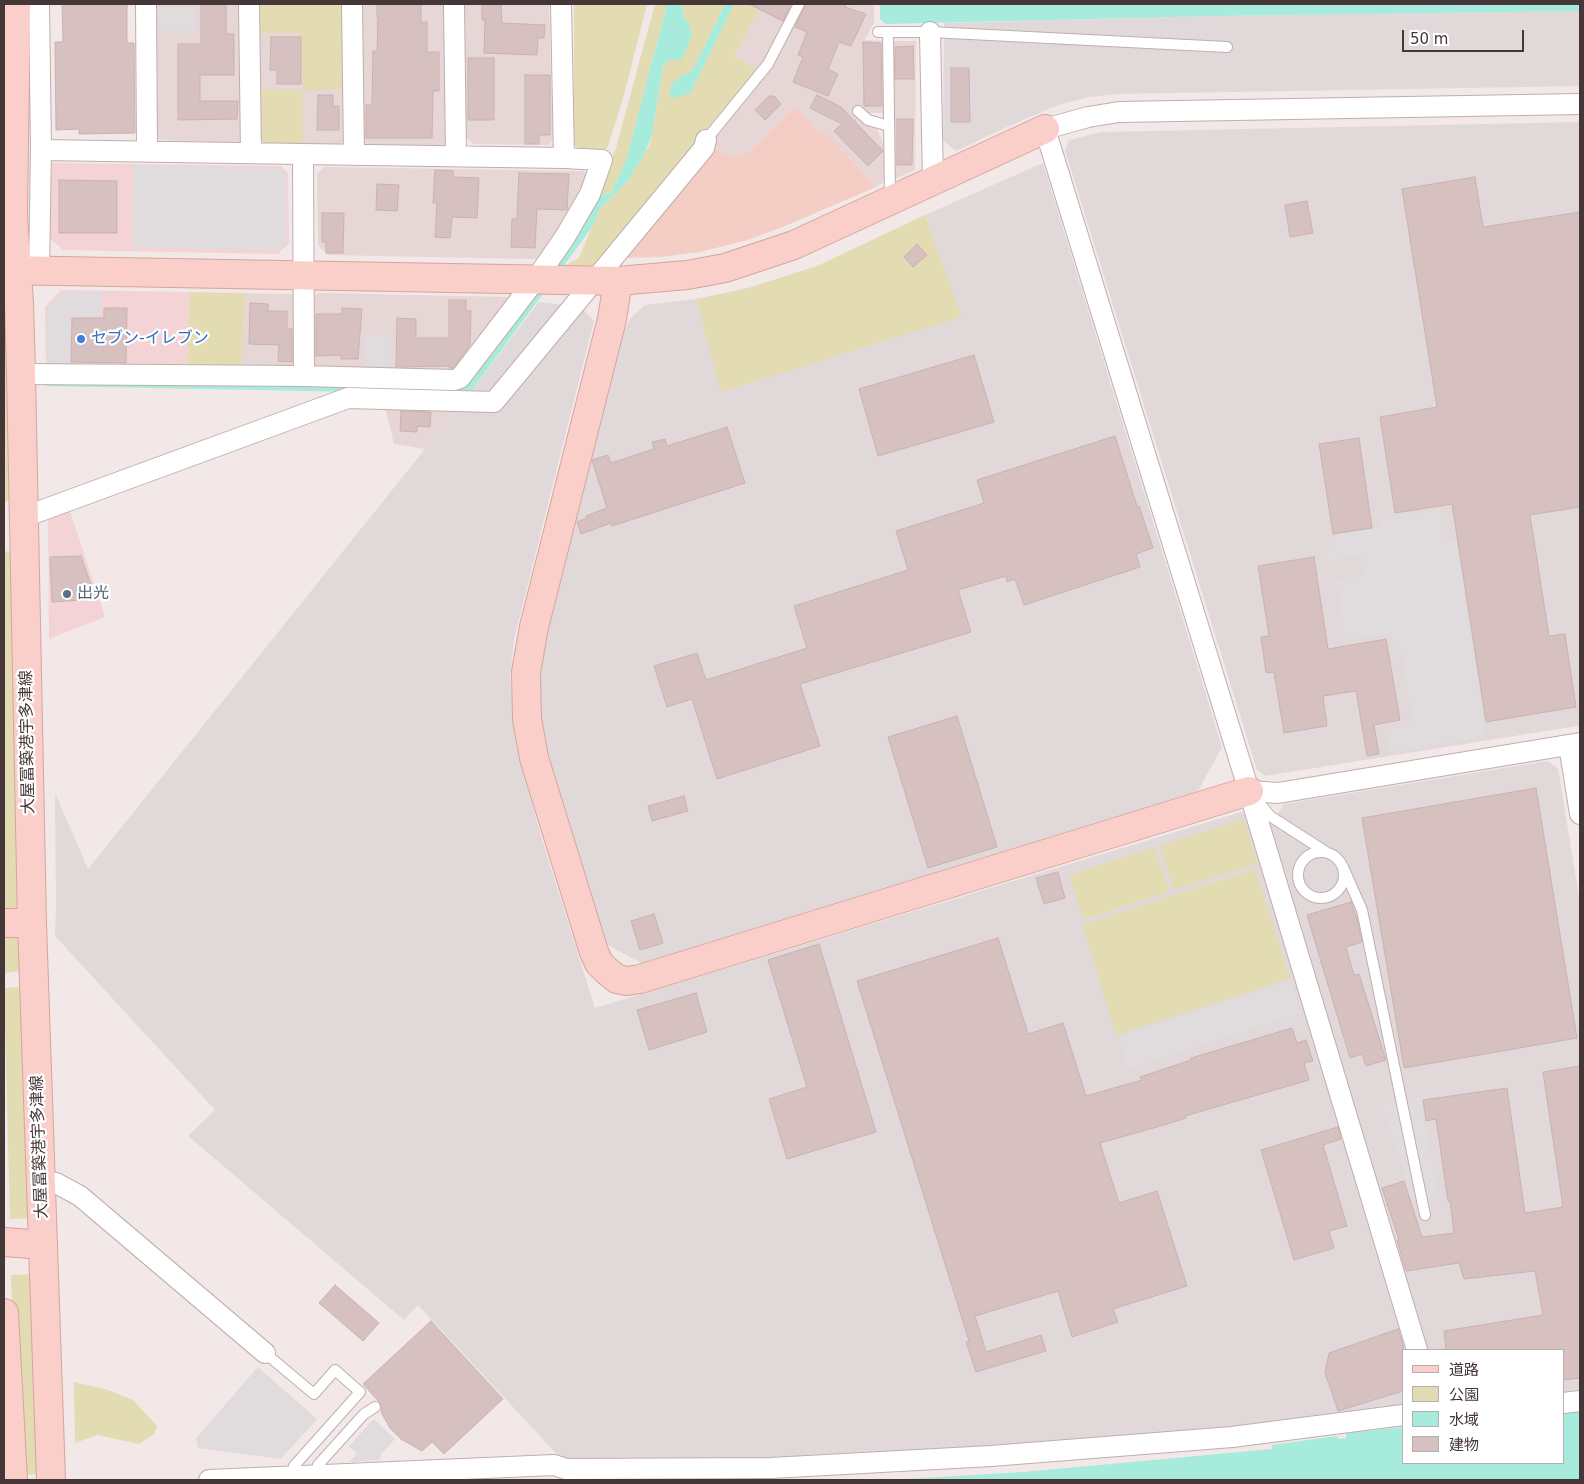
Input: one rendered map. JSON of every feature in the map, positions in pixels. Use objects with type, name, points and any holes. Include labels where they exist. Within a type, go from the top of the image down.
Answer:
[{"type":"street","name":"大屋冨築港宇多津線","points":[[16,4],[13,216],[20,271],[21,374],[14,520],[32,923],[51,1480]]},
{"type":"street","points":[[39,4],[41,150],[20,271],[606,280],[687,274],[724,268],[794,245],[1046,129],[1088,117],[1119,112],[1580,104]]},
{"type":"street","points":[[146,4],[147,152]]},
{"type":"street","points":[[249,4],[251,153]]},
{"type":"street","points":[[352,4],[354,155]]},
{"type":"street","points":[[454,4],[456,156]]},
{"type":"street","points":[[561,4],[564,158]]},
{"type":"street","points":[[930,32],[933,182]]},
{"type":"street","points":[[1046,129],[1250,791],[1417,1349]]},
{"type":"street","points":[[14,520],[348,398],[494,402],[606,280],[704,148],[706,140]]},
{"type":"street","points":[[21,374],[304,376],[454,380],[460,378],[536,279],[577,218],[590,194],[602,160],[41,150]]},
{"type":"street","points":[[303,154],[304,376]]},
{"type":"street","points":[[606,280],[612,319],[534,627],[526,672],[526,719],[534,758],[594,952],[599,962],[618,979],[628,981],[640,979],[1250,791],[1278,792],[1574,744],[1580,814]]},
{"type":"street","points":[[4,923],[32,923]]},
{"type":"street","points":[[41,1180],[56,1183],[80,1196],[265,1353]]},
{"type":"street","points":[[4,1242],[43,1245]]},
{"type":"street","points":[[4,1313],[13,1480]]},
{"type":"street","points":[[1564,1403],[1580,1401]]},
{"type":"street","points":[[209,1480],[554,1465],[566,1469],[771,1468],[991,1456],[1232,1437],[1402,1415]]},
{"type":"lane","points":[[706,140],[768,64],[799,4]]},
{"type":"lane","points":[[890,202],[889,126],[883,32],[930,32],[1227,47]]},
{"type":"lane","points":[[858,111],[868,120],[889,126]]},
{"type":"lane","points":[[1250,791],[1270,816],[1335,856],[1343,867],[1362,910],[1426,1215]]},
{"type":"lane","points":[[1328,853],[1313,854],[1301,864],[1298,878],[1300,886],[1305,892],[1319,898],[1327,898],[1334,895],[1340,890],[1343,882],[1343,867]]},
{"type":"lane","points":[[265,1353],[314,1394],[335,1370],[360,1392],[294,1466],[293,1477]]},
{"type":"lane","points":[[315,1476],[318,1465],[364,1414],[375,1407]]},
{"type":"shaded area","points":[[155,4],[243,4],[244,137],[238,143],[160,140],[155,137]]},
{"type":"shaded area","points":[[359,4],[448,4],[448,141],[443,147],[369,145],[361,140]]},
{"type":"shaded area","points":[[464,4],[549,4],[553,139],[549,145],[474,144],[466,138]]},
{"type":"shaded area","points":[[763,4],[795,4],[770,51],[757,69],[734,56]]},
{"type":"shaded area","points":[[805,4],[874,4],[874,22],[865,40],[884,41],[886,113],[869,113],[885,146],[884,182],[876,187],[831,138],[815,128],[795,107],[747,154],[729,156],[709,143],[790,31]]},
{"type":"shaded area","points":[[158,7],[195,7],[195,31],[158,31]]},
{"type":"shaded area","points":[[1580,11],[1580,86],[1118,94],[1089,97],[1058,105],[956,151],[943,140],[944,23],[1217,16]]},
{"type":"shaded area","points":[[258,33],[301,33],[346,88],[346,139],[341,144],[303,145],[258,90]]},
{"type":"shaded area","points":[[893,41],[916,41],[915,170],[894,179]]},
{"type":"shaded area","points":[[1580,122],[1580,729],[1577,726],[1265,776],[1257,770],[1065,150],[1069,140],[1102,132]]},
{"type":"shaded area","points":[[44,163],[281,166],[288,173],[289,243],[278,254],[63,250],[44,233]]},
{"type":"shaded area","points":[[1043,163],[1222,747],[1198,791],[641,963],[606,944],[544,739],[540,707],[540,672],[545,637],[623,332],[630,319],[645,305],[696,299],[722,391],[961,317],[925,215]]},
{"type":"shaded area","points":[[134,165],[280,168],[286,174],[286,242],[278,250],[132,248]]},
{"type":"shaded area","points":[[324,167],[584,171],[588,177],[574,208],[543,257],[536,259],[328,255],[318,245],[317,174]]},
{"type":"shaded area","points":[[61,290],[190,292],[187,370],[46,367],[45,307]]},
{"type":"shaded area","points":[[62,292],[101,292],[101,317],[71,317],[71,367],[46,367],[47,307]]},
{"type":"shaded area","points":[[245,293],[292,294],[297,298],[296,365],[291,372],[241,371]]},
{"type":"shaded area","points":[[317,293],[508,297],[512,302],[458,373],[317,372],[311,366],[311,299]]},
{"type":"shaded area","points":[[539,302],[581,307],[594,321],[514,639],[510,677],[516,746],[541,836],[595,1008],[1241,812],[1248,816],[1409,1349],[1402,1349],[1402,1409],[1195,1431],[975,1449],[566,1464],[418,1305],[404,1320],[188,1136],[215,1110],[55,936],[55,793],[88,869],[425,449],[447,426],[459,407]]},
{"type":"shaded area","points":[[365,334],[391,334],[390,372],[364,372]]},
{"type":"shaded area","points":[[384,403],[459,407],[447,426],[425,449],[394,444]]},
{"type":"shaded area","points":[[64,509],[70,511],[105,617],[49,639],[48,515]]},
{"type":"shaded area","points":[[1439,510],[1443,540],[1456,538],[1486,737],[1388,752],[1385,730],[1413,725],[1401,647],[1394,648],[1392,633],[1345,640],[1336,580],[1363,576],[1361,555],[1328,560],[1326,547],[1337,545],[1335,533],[1380,527],[1380,519]]},
{"type":"shaded area","points":[[1547,761],[1558,768],[1580,903],[1580,1391],[1564,1393],[1564,1349],[1426,1349],[1268,829],[1284,804]]},
{"type":"shaded area","points":[[1291,980],[1301,1013],[1128,1069],[1118,1036]]},
{"type":"shaded area","points":[[1420,1097],[1438,1197],[1413,1202],[1382,1105]]},
{"type":"shaded area","points":[[258,1367],[317,1419],[281,1459],[198,1448],[196,1438]]},
{"type":"shaded area","points":[[374,1419],[395,1439],[381,1454],[379,1460],[349,1462],[357,1454],[349,1446]]},
{"type":"green space","points":[[258,4],[345,4],[346,88],[303,91],[303,145],[267,144],[260,140],[258,90],[303,90],[301,33],[258,33]]},
{"type":"green space","points":[[574,4],[647,4],[624,95],[607,149],[579,149],[574,144]]},
{"type":"green space","points":[[655,4],[667,4],[627,158],[611,193],[597,196],[616,148]]},
{"type":"green space","points":[[682,4],[725,4],[693,70],[675,80],[689,94],[734,4],[763,4],[734,56],[757,69],[600,260],[588,268],[562,267],[579,258],[599,209],[627,182],[649,146],[663,65],[669,60],[679,60],[688,22],[683,16]]},
{"type":"green space","points":[[925,215],[962,317],[721,392],[696,299],[748,288],[817,266]]},
{"type":"green space","points":[[190,292],[245,293],[241,371],[187,370]]},
{"type":"green space","points":[[4,306],[9,306],[11,499],[4,502]]},
{"type":"green space","points":[[4,551],[10,552],[12,555],[20,907],[18,912],[4,913]]},
{"type":"green space","points":[[1244,819],[1258,864],[1174,890],[1160,846]]},
{"type":"green space","points":[[1154,847],[1169,892],[1083,920],[1069,875]]},
{"type":"green space","points":[[1255,869],[1290,979],[1116,1035],[1082,925]]},
{"type":"green space","points":[[20,933],[20,971],[4,973],[4,934]]},
{"type":"green space","points":[[22,987],[30,1218],[10,1219],[4,988]]},
{"type":"green space","points":[[32,1274],[40,1474],[19,1475],[11,1275]]},
{"type":"green space","points":[[74,1382],[105,1389],[133,1400],[157,1426],[154,1434],[139,1444],[97,1435],[75,1443]]},
{"type":"sand","points":[[795,107],[815,128],[831,138],[876,187],[748,240],[700,252],[661,257],[623,258],[714,147],[729,156],[747,154]]},
{"type":"water","points":[[667,4],[682,4],[683,16],[688,22],[692,34],[683,58],[680,60],[669,60],[663,65],[652,135],[644,155],[627,182],[599,209],[593,226],[469,394],[46,386],[46,380],[454,387],[597,196],[611,193],[627,158]]},
{"type":"water","points":[[725,4],[734,4],[692,90],[689,94],[672,98],[669,90],[675,80],[693,70]]},
{"type":"water","points":[[880,4],[1580,4],[1580,11],[1217,16],[886,24],[880,19]]},
{"type":"water","points":[[1580,1409],[1580,1480],[888,1480],[1024,1472],[1272,1449],[1272,1445],[1337,1436],[1338,1439],[1346,1438],[1346,1433],[1402,1427],[1402,1464],[1564,1464],[1564,1410]]},
{"type":"building","points":[[62,4],[127,4],[127,43],[134,43],[135,133],[79,134],[79,129],[56,130],[55,42],[63,42]]},
{"type":"building","points":[[201,4],[226,4],[226,34],[234,34],[234,75],[200,75],[200,101],[238,101],[237,119],[178,120],[178,44],[201,44]]},
{"type":"building","points":[[377,4],[421,4],[421,22],[427,22],[427,52],[439,52],[439,91],[433,91],[432,138],[366,138],[366,105],[372,105],[373,51],[377,51]]},
{"type":"building","points":[[482,4],[501,4],[502,23],[545,25],[544,38],[538,38],[537,55],[484,53],[485,20],[482,20]]},
{"type":"building","points":[[749,4],[791,4],[783,21]]},
{"type":"building","points":[[806,4],[846,4],[845,7],[866,14],[851,46],[839,42],[828,69],[838,74],[828,96],[793,82],[803,57],[798,55],[807,32],[795,27]]},
{"type":"building","points":[[271,37],[301,37],[301,84],[277,84],[277,70],[270,70]]},
{"type":"building","points":[[863,42],[881,43],[882,106],[864,106]]},
{"type":"building","points":[[913,46],[914,79],[895,79],[895,47]]},
{"type":"building","points":[[468,58],[494,58],[494,120],[468,120]]},
{"type":"building","points":[[951,68],[969,68],[970,122],[951,122]]},
{"type":"building","points":[[525,75],[550,75],[550,135],[539,135],[539,144],[525,144]]},
{"type":"building","points":[[318,95],[333,95],[333,106],[339,106],[339,130],[317,130]]},
{"type":"building","points":[[817,95],[841,107],[883,151],[868,166],[834,131],[842,124],[810,108]]},
{"type":"building","points":[[769,96],[774,96],[781,104],[765,120],[755,110]]},
{"type":"building","points":[[897,119],[913,119],[912,165],[897,165]]},
{"type":"building","points":[[435,170],[453,171],[453,177],[479,178],[477,218],[452,217],[450,238],[435,237],[437,203],[433,203]]},
{"type":"building","points":[[519,173],[569,174],[567,210],[537,209],[535,248],[511,247],[512,219],[517,219]]},
{"type":"building","points":[[1475,177],[1483,227],[1580,212],[1580,507],[1530,515],[1549,636],[1565,634],[1576,707],[1486,722],[1452,504],[1395,513],[1380,417],[1437,407],[1402,189]]},
{"type":"building","points":[[59,180],[117,181],[117,233],[59,233]]},
{"type":"building","points":[[377,184],[399,185],[397,211],[376,210]]},
{"type":"building","points":[[1307,201],[1313,233],[1290,237],[1285,205]]},
{"type":"building","points":[[322,213],[344,213],[343,253],[326,253],[326,242],[322,242]]},
{"type":"building","points":[[917,244],[927,255],[913,267],[904,257]]},
{"type":"building","points":[[449,300],[466,300],[466,311],[471,311],[470,345],[453,368],[449,368],[449,366],[396,367],[397,318],[416,319],[416,338],[449,338]]},
{"type":"building","points":[[250,303],[268,304],[268,311],[287,311],[287,329],[292,329],[292,362],[278,361],[279,345],[249,344]]},
{"type":"building","points":[[104,308],[127,308],[126,363],[71,362],[72,318],[104,318]]},
{"type":"building","points":[[342,308],[362,309],[358,359],[341,359],[341,355],[316,356],[316,314],[342,314]]},
{"type":"building","points":[[974,355],[994,422],[878,456],[859,389]]},
{"type":"building","points":[[401,411],[431,412],[430,427],[417,426],[417,432],[400,431]]},
{"type":"building","points":[[727,427],[745,483],[612,526],[611,523],[581,534],[577,522],[587,518],[586,516],[607,508],[592,460],[608,455],[611,463],[654,449],[652,442],[665,439],[667,446]]},
{"type":"building","points":[[1115,436],[1137,506],[1139,506],[1153,548],[1136,554],[1140,567],[1024,605],[1015,579],[1007,582],[1006,576],[958,590],[971,632],[800,684],[820,746],[717,779],[692,699],[667,707],[654,666],[697,653],[706,680],[807,648],[794,606],[908,570],[896,531],[984,503],[977,480]]},
{"type":"building","points":[[1359,438],[1372,528],[1333,534],[1319,444]]},
{"type":"building","points":[[81,556],[95,596],[81,600],[52,602],[50,557]]},
{"type":"building","points":[[1314,557],[1328,649],[1386,639],[1400,720],[1374,725],[1379,754],[1367,756],[1356,691],[1323,696],[1327,726],[1284,733],[1274,672],[1266,673],[1261,637],[1269,636],[1258,566]]},
{"type":"building","points":[[957,716],[997,847],[928,868],[888,737]]},
{"type":"building","points":[[1536,788],[1577,1038],[1404,1068],[1362,818]]},
{"type":"building","points":[[684,796],[688,811],[652,821],[648,806]]},
{"type":"building","points":[[1058,872],[1065,898],[1044,904],[1036,878]]},
{"type":"building","points":[[1351,902],[1362,942],[1346,947],[1354,975],[1359,974],[1386,1060],[1366,1066],[1362,1054],[1350,1058],[1307,915]]},
{"type":"building","points":[[654,914],[663,943],[640,950],[631,921]]},
{"type":"building","points":[[998,938],[1028,1034],[1063,1023],[1086,1096],[1142,1080],[1140,1077],[1191,1060],[1191,1058],[1292,1028],[1297,1043],[1306,1040],[1313,1061],[1304,1063],[1309,1080],[1100,1143],[1119,1203],[1157,1191],[1187,1286],[1113,1309],[1118,1322],[1072,1337],[1058,1291],[975,1316],[986,1352],[1041,1335],[1046,1351],[976,1372],[966,1342],[969,1341],[857,981]]},
{"type":"building","points":[[819,944],[876,1132],[787,1159],[769,1099],[807,1087],[768,960]]},
{"type":"building","points":[[696,993],[707,1032],[649,1050],[637,1010]]},
{"type":"building","points":[[1580,1066],[1580,1378],[1564,1380],[1564,1349],[1446,1349],[1444,1331],[1543,1315],[1535,1271],[1464,1279],[1459,1263],[1406,1271],[1397,1240],[1399,1240],[1382,1188],[1404,1181],[1422,1237],[1454,1233],[1436,1119],[1426,1121],[1423,1100],[1507,1088],[1525,1213],[1563,1207],[1543,1072]]},
{"type":"building","points":[[1338,1127],[1341,1139],[1323,1145],[1347,1226],[1329,1231],[1334,1248],[1294,1260],[1261,1150]]},
{"type":"building","points":[[335,1285],[379,1323],[363,1341],[319,1303]]},
{"type":"building","points":[[431,1321],[503,1399],[444,1454],[432,1442],[422,1451],[401,1439],[390,1428],[382,1414],[380,1403],[363,1384]]},
{"type":"building","points":[[1398,1329],[1403,1344],[1402,1391],[1338,1411],[1325,1373],[1329,1353]]},
{"type":"place","name":"セブン-イレブン","points":[[81,339]]},
{"type":"place","name":"出光","points":[[67,594]]}]
